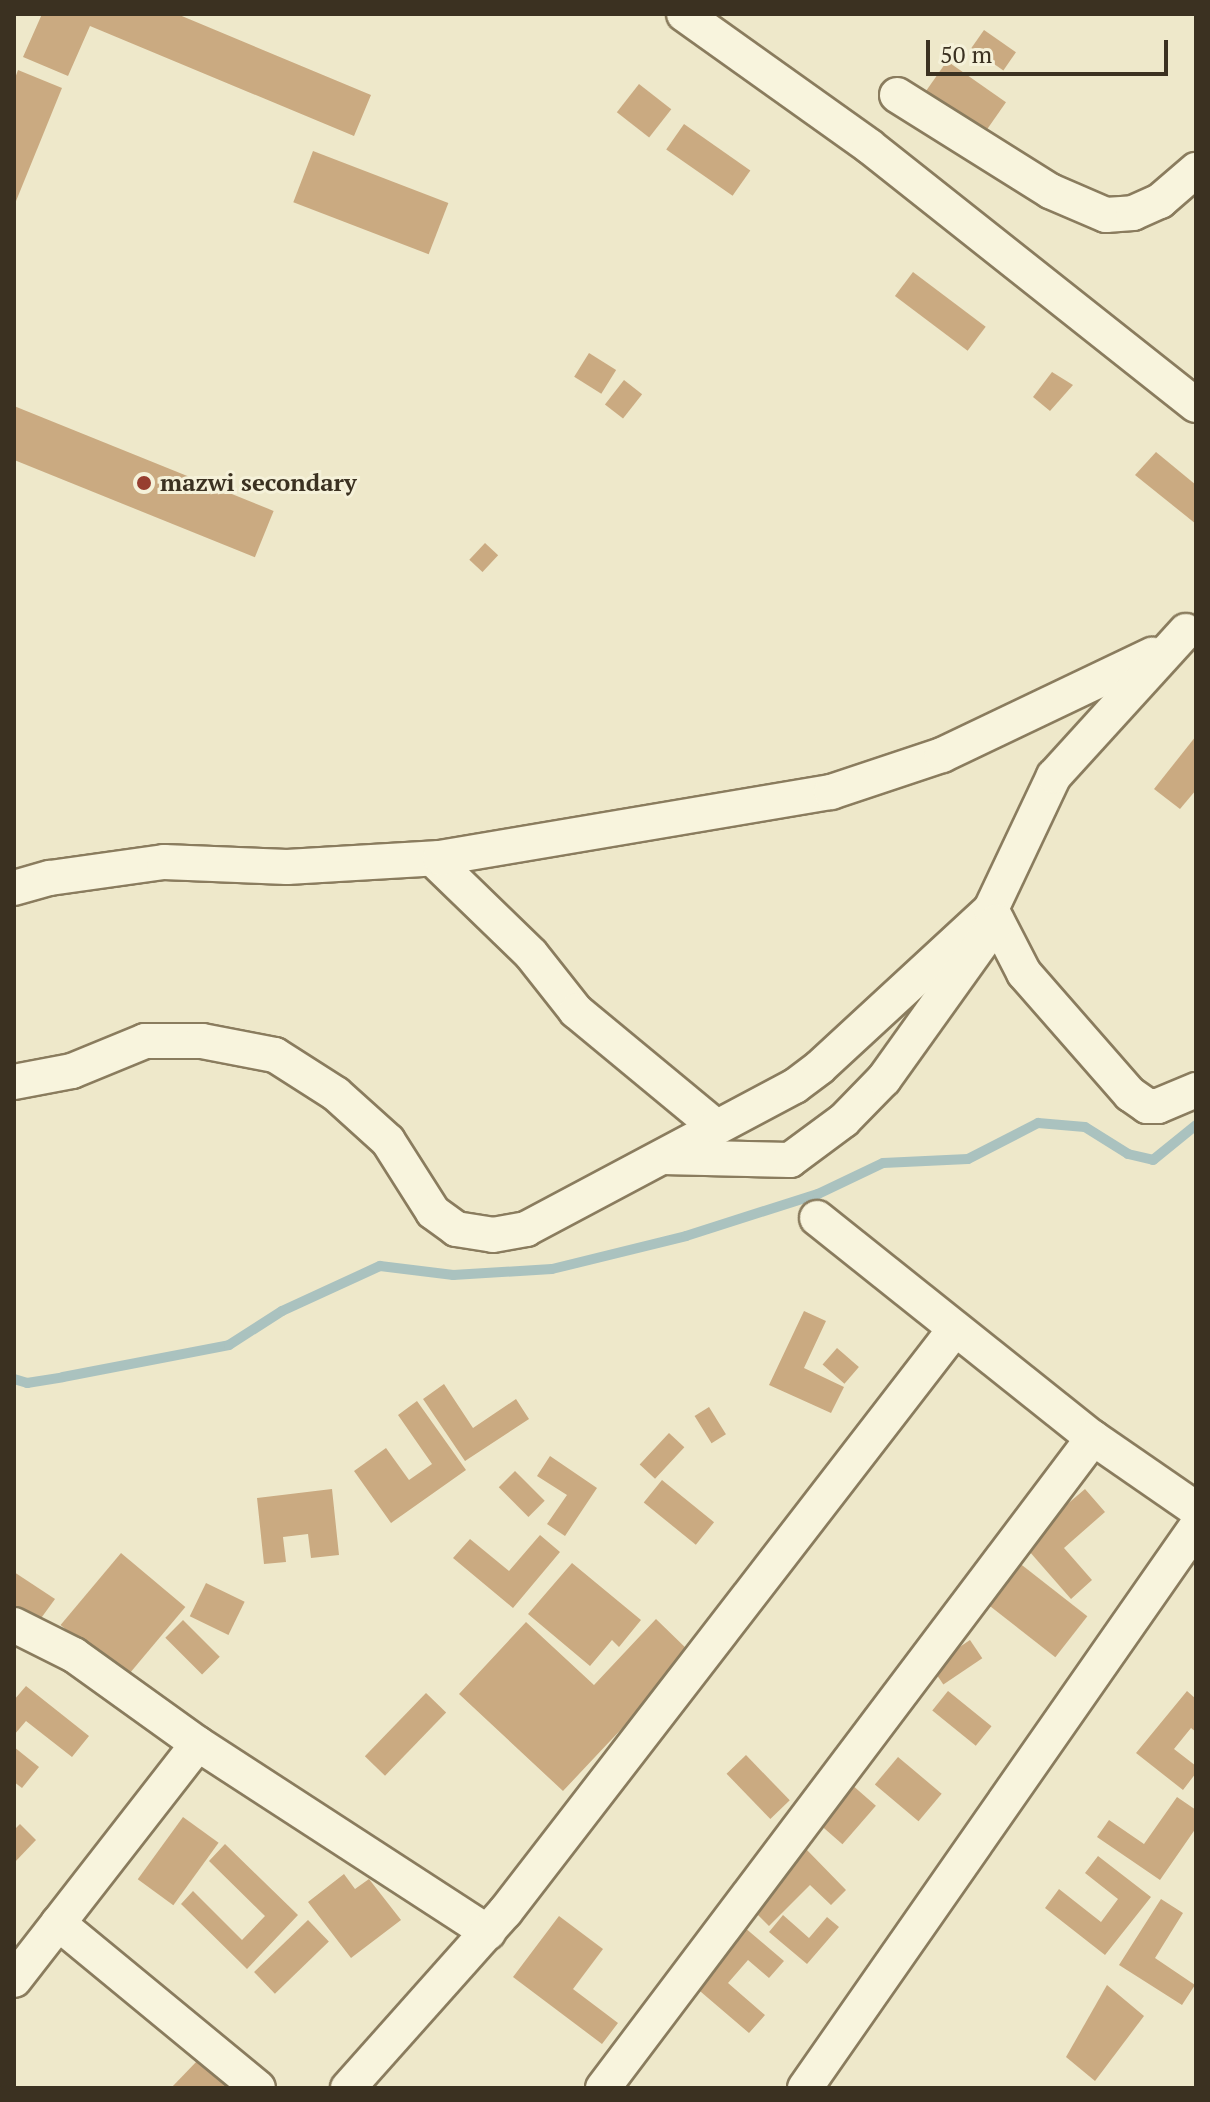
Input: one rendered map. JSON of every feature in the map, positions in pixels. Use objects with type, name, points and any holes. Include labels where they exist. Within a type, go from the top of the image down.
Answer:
[{"type":"street","points":[[684,14],[869,146],[1196,405]]},
{"type":"street","points":[[897,95],[1050,191],[1106,215],[1133,213],[1160,201],[1196,170]]},
{"type":"street","points":[[14,888],[50,878],[164,862],[287,867],[433,859],[831,792],[942,755],[1104,681],[1191,627]]},
{"type":"street","points":[[655,1157],[790,1160],[844,1120],[884,1079],[994,915],[1054,776],[1191,627]]},
{"type":"street","points":[[433,859],[531,954],[576,1011],[715,1126]]},
{"type":"street","points":[[994,915],[1024,973],[1130,1094],[1147,1106],[1158,1106],[1196,1090]]},
{"type":"street","points":[[14,1082],[72,1071],[145,1041],[202,1041],[275,1055],[336,1094],[388,1141],[433,1212],[456,1229],[493,1235],[526,1229],[655,1157],[795,1086],[994,915]]},
{"type":"street","points":[[817,1218],[1093,1438],[1196,1509]]},
{"type":"street","points":[[348,2088],[488,1932],[955,1329]]},
{"type":"street","points":[[603,2088],[1093,1438]]},
{"type":"street","points":[[805,2088],[1196,1527]]},
{"type":"street","points":[[14,1625],[74,1655],[198,1744],[488,1932]]},
{"type":"street","points":[[14,1980],[198,1744]]},
{"type":"street","points":[[58,1923],[258,2088]]},
{"type":"building","points":[[42,14],[177,14],[371,95],[354,136],[90,26],[68,76],[23,57]]},
{"type":"building","points":[[984,30],[1016,52],[1003,70],[971,48]]},
{"type":"building","points":[[947,61],[1006,102],[982,137],[923,95]]},
{"type":"building","points":[[18,70],[62,88],[14,206],[14,81]]},
{"type":"building","points":[[639,84],[671,109],[649,138],[617,112]]},
{"type":"building","points":[[684,124],[750,170],[733,196],[666,149]]},
{"type":"building","points":[[313,151],[448,203],[429,254],[293,202]]},
{"type":"building","points":[[913,272],[986,327],[968,351],[895,296]]},
{"type":"building","points":[[589,353],[616,370],[601,394],[574,377]]},
{"type":"building","points":[[1052,372],[1073,385],[1050,411],[1033,397]]},
{"type":"building","points":[[624,380],[642,394],[623,419],[605,404]]},
{"type":"building","name":"mazwi secondary","points":[[14,406],[274,511],[255,557],[14,460]]},
{"type":"building","points":[[1156,452],[1196,485],[1196,524],[1135,475]]},
{"type":"building","points":[[485,543],[498,555],[482,572],[469,560]]},
{"type":"building","points":[[1196,736],[1196,790],[1180,809],[1154,789]]},
{"type":"building","points":[[804,1311],[826,1321],[804,1368],[844,1387],[831,1413],[769,1385]]},
{"type":"building","points":[[837,1348],[859,1367],[844,1384],[823,1365]]},
{"type":"building","points":[[444,1384],[473,1428],[516,1399],[529,1419],[465,1461],[423,1399]]},
{"type":"building","points":[[417,1401],[466,1470],[391,1523],[354,1471],[386,1448],[409,1480],[432,1464],[398,1415]]},
{"type":"building","points":[[709,1407],[726,1434],[712,1443],[695,1416]]},
{"type":"building","points":[[669,1433],[684,1447],[655,1479],[640,1464]]},
{"type":"building","points":[[550,1456],[597,1488],[565,1536],[547,1524],[567,1495],[537,1476]]},
{"type":"building","points":[[515,1471],[545,1501],[528,1517],[499,1487]]},
{"type":"building","points":[[662,1480],[714,1522],[696,1545],[644,1503]]},
{"type":"building","points":[[332,1489],[339,1555],[311,1558],[308,1534],[283,1537],[286,1562],[264,1564],[257,1498]]},
{"type":"building","points":[[1085,1489],[1105,1512],[1064,1548],[1092,1580],[1071,1599],[1022,1543]]},
{"type":"building","points":[[540,1535],[560,1552],[513,1608],[453,1558],[470,1539],[509,1571]]},
{"type":"building","points":[[121,1553],[185,1607],[125,1679],[61,1625]]},
{"type":"building","points":[[1018,1562],[1087,1616],[1055,1657],[986,1603]]},
{"type":"building","points":[[572,1563],[641,1620],[619,1647],[612,1640],[590,1666],[528,1614]]},
{"type":"building","points":[[14,1572],[55,1599],[39,1621],[14,1605]]},
{"type":"building","points":[[206,1583],[245,1602],[228,1635],[190,1616]]},
{"type":"building","points":[[656,1619],[692,1654],[563,1791],[459,1694],[526,1622],[594,1685]]},
{"type":"building","points":[[183,1620],[220,1657],[202,1674],[165,1638]]},
{"type":"building","points":[[970,1640],[982,1658],[943,1685],[931,1666]]},
{"type":"building","points":[[26,1686],[89,1736],[72,1757],[26,1721],[14,1735],[14,1700]]},
{"type":"building","points":[[948,1691],[992,1726],[976,1746],[932,1710]]},
{"type":"building","points":[[1187,1691],[1196,1699],[1196,1732],[1191,1728],[1174,1749],[1196,1766],[1196,1773],[1183,1790],[1136,1753]]},
{"type":"building","points":[[426,1693],[446,1712],[385,1776],[365,1756]]},
{"type":"building","points":[[14,1747],[39,1767],[22,1788],[14,1782]]},
{"type":"building","points":[[746,1755],[790,1800],[770,1819],[727,1774]]},
{"type":"building","points":[[898,1757],[942,1794],[919,1821],[875,1785]]},
{"type":"building","points":[[851,1784],[876,1806],[842,1844],[818,1822]]},
{"type":"building","points":[[1177,1797],[1196,1810],[1196,1828],[1160,1880],[1097,1837],[1109,1820],[1144,1844]]},
{"type":"building","points":[[183,1817],[219,1843],[173,1905],[138,1879]]},
{"type":"building","points":[[20,1824],[36,1840],[14,1863],[14,1830]]},
{"type":"building","points":[[225,1844],[298,1915],[247,1969],[181,1904],[193,1891],[242,1940],[265,1916],[209,1861]]},
{"type":"building","points":[[806,1849],[846,1890],[831,1905],[810,1885],[769,1926],[749,1906]]},
{"type":"building","points":[[1098,1856],[1151,1897],[1105,1955],[1045,1908],[1059,1889],[1101,1922],[1118,1899],[1085,1873]]},
{"type":"building","points":[[344,1874],[355,1889],[369,1879],[401,1920],[351,1958],[308,1902]]},
{"type":"building","points":[[1161,1899],[1183,1913],[1155,1958],[1195,1985],[1182,2005],[1119,1965]]},
{"type":"building","points":[[783,1915],[809,1938],[827,1917],[839,1927],[807,1964],[769,1932]]},
{"type":"building","points":[[559,1916],[603,1949],[573,1989],[618,2023],[602,2044],[513,1977]]},
{"type":"building","points":[[308,1920],[329,1942],[275,1994],[254,1972]]},
{"type":"building","points":[[744,1927],[784,1961],[769,1978],[748,1960],[728,1983],[765,2015],[749,2033],[694,1986]]},
{"type":"building","points":[[1107,1985],[1144,2016],[1095,2081],[1066,2057]]},
{"type":"building","points":[[198,2060],[228,2088],[171,2088]]},
{"type":"waterway","points":[[14,1379],[27,1383],[229,1345],[282,1311],[380,1266],[453,1275],[552,1269],[686,1236],[818,1194],[883,1163],[968,1159],[1038,1123],[1085,1127],[1128,1154],[1153,1160],[1196,1125]]},
{"type":"place","name":"mazwi secondary","points":[[144,483]]}]
